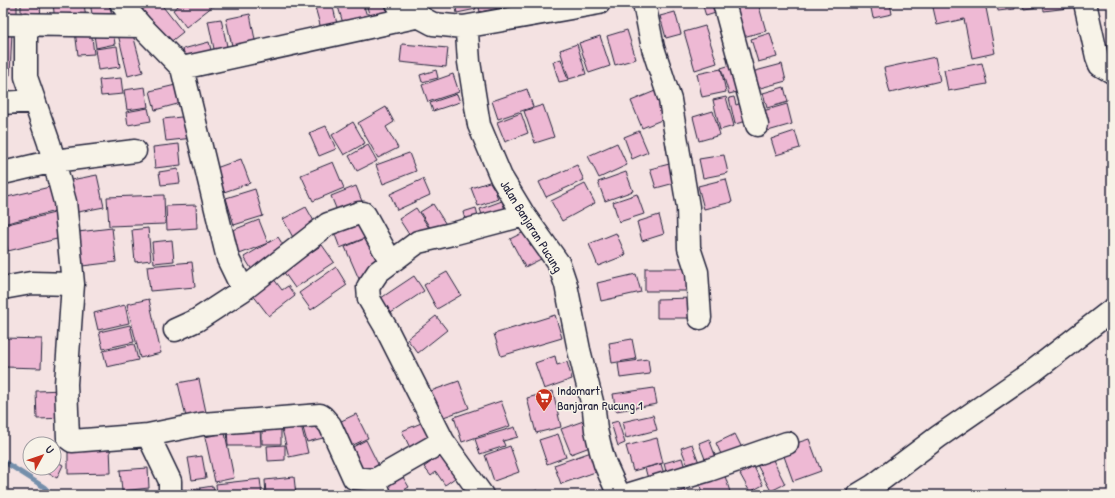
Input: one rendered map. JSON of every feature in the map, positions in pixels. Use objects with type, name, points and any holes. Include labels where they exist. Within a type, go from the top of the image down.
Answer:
[{"type":"street","points":[[121,3],[182,68],[228,259],[242,290]]},
{"type":"street","points":[[398,3],[399,6],[433,24],[463,27],[599,3]]},
{"type":"street","points":[[644,3],[652,48],[670,100],[688,207],[689,248],[697,272],[700,318]]},
{"type":"street","points":[[724,3],[757,125]]},
{"type":"street","points":[[1085,3],[1096,57],[1100,65],[1112,72]]},
{"type":"street","points":[[182,68],[420,16]]},
{"type":"street","points":[[3,24],[141,26]]},
{"type":"street","points":[[26,24],[26,77],[49,143],[65,202],[73,284],[66,384],[68,438],[72,441],[148,435],[202,424],[320,415],[330,424],[354,478],[378,487],[443,441]]},
{"type":"street","name":"Jalan Banjaran Pucung","points":[[463,27],[467,33],[469,62],[479,125],[501,177],[524,215],[559,264],[566,285],[594,410],[596,430],[601,451],[605,464],[619,495]]},
{"type":"street","points":[[3,103],[34,101]]},
{"type":"street","points":[[3,173],[54,161],[135,151]]},
{"type":"street","points":[[175,330],[197,320],[242,290],[328,224],[361,213],[365,214],[391,262]]},
{"type":"street","points":[[482,495],[443,441],[386,326],[370,299],[368,287],[378,272],[418,242],[524,215]]},
{"type":"street","points":[[3,288],[31,283],[73,284]]},
{"type":"street","points":[[858,495],[873,486],[938,437],[1032,372],[1112,310]]},
{"type":"street","points":[[148,435],[170,481],[170,495]]},
{"type":"street","points":[[627,495],[709,470],[787,443]]},
{"type":"building","points":[[3,3],[17,3],[17,18],[3,19]]},
{"type":"building","points":[[21,3],[40,3],[41,20],[21,21]]},
{"type":"building","points":[[53,3],[84,3],[86,19],[55,22]]},
{"type":"building","points":[[90,3],[109,3],[112,16],[93,19]]},
{"type":"building","points":[[151,3],[160,3],[183,32],[164,47],[137,14]]},
{"type":"building","points":[[182,3],[211,3],[213,6],[186,27],[173,10]]},
{"type":"building","points":[[332,3],[338,28],[322,32],[315,7]]},
{"type":"building","points":[[337,3],[363,3],[369,23],[345,30]]},
{"type":"building","points":[[366,3],[385,3],[389,20],[372,25]]},
{"type":"building","points":[[455,3],[474,3],[476,9],[457,13]]},
{"type":"building","points":[[478,3],[507,3],[508,6],[480,12]]},
{"type":"building","points":[[509,3],[522,3],[523,7],[510,10]]},
{"type":"building","points":[[702,3],[720,3],[722,11],[706,16]]},
{"type":"building","points":[[733,3],[758,3],[766,31],[743,37]]},
{"type":"building","points":[[870,3],[890,3],[892,14],[873,18]]},
{"type":"building","points":[[932,3],[985,3],[995,53],[972,58],[964,19],[937,25]]},
{"type":"building","points":[[997,3],[1014,3],[1015,9],[998,11]]},
{"type":"building","points":[[1023,3],[1037,3],[1038,7],[1024,9]]},
{"type":"building","points":[[1043,3],[1075,3],[1076,7],[1044,11]]},
{"type":"building","points":[[675,12],[681,34],[666,38],[660,16]]},
{"type":"building","points":[[250,14],[256,45],[233,50],[226,19]]},
{"type":"building","points":[[221,19],[229,55],[216,58],[208,21]]},
{"type":"building","points":[[705,26],[717,63],[695,70],[684,32]]},
{"type":"building","points":[[131,27],[143,72],[128,76],[117,30]]},
{"type":"building","points":[[91,29],[94,54],[78,55],[75,31]]},
{"type":"building","points":[[627,30],[636,59],[615,65],[607,36]]},
{"type":"building","points":[[3,31],[12,32],[10,75],[3,75]]},
{"type":"building","points":[[113,31],[115,44],[96,48],[94,35]]},
{"type":"building","points":[[770,33],[777,57],[758,62],[751,39]]},
{"type":"building","points":[[600,36],[610,66],[589,73],[579,43]]},
{"type":"building","points":[[209,42],[213,58],[187,65],[183,49]]},
{"type":"building","points":[[402,44],[448,48],[446,67],[400,62]]},
{"type":"building","points":[[577,44],[586,74],[569,79],[560,50]]},
{"type":"building","points":[[117,46],[120,67],[98,70],[95,49]]},
{"type":"building","points":[[935,57],[940,81],[890,93],[884,68]]},
{"type":"building","points":[[561,59],[568,80],[559,82],[553,62]]},
{"type":"building","points":[[737,63],[745,90],[729,94],[721,68]]},
{"type":"building","points":[[982,63],[987,84],[948,91],[944,70]]},
{"type":"building","points":[[782,64],[786,81],[753,90],[748,73]]},
{"type":"building","points":[[721,69],[726,92],[702,97],[697,74]]},
{"type":"building","points":[[436,70],[438,78],[422,82],[420,75]]},
{"type":"building","points":[[453,74],[459,92],[428,102],[422,85]]},
{"type":"building","points":[[121,78],[123,94],[101,96],[99,80]]},
{"type":"building","points":[[180,84],[185,102],[155,110],[150,91]]},
{"type":"building","points":[[145,87],[148,107],[127,110],[124,90]]},
{"type":"building","points":[[784,87],[788,102],[767,108],[763,93]]},
{"type":"building","points":[[527,89],[533,107],[498,119],[492,101]]},
{"type":"building","points":[[660,89],[671,116],[642,128],[631,101]]},
{"type":"building","points":[[457,94],[460,102],[433,111],[430,103]]},
{"type":"building","points":[[726,97],[734,126],[720,130],[713,100]]},
{"type":"building","points":[[734,97],[736,105],[741,103],[751,120],[735,124],[729,98]]},
{"type":"building","points":[[787,104],[792,124],[768,131],[763,111]]},
{"type":"building","points":[[543,105],[554,137],[535,143],[524,111]]},
{"type":"building","points":[[386,107],[394,122],[386,127],[398,148],[378,158],[358,123]]},
{"type":"building","points":[[148,108],[151,121],[128,125],[126,112]]},
{"type":"building","points":[[713,111],[720,135],[699,141],[693,117]]},
{"type":"building","points":[[521,113],[528,133],[505,142],[497,122]]},
{"type":"building","points":[[190,116],[193,138],[166,141],[163,119]]},
{"type":"building","points":[[353,122],[365,143],[344,155],[332,135]]},
{"type":"building","points":[[326,126],[336,149],[319,156],[309,133]]},
{"type":"building","points":[[639,131],[648,152],[632,159],[624,137]]},
{"type":"building","points":[[795,131],[800,148],[776,155],[771,139]]},
{"type":"building","points":[[617,143],[627,165],[599,178],[588,156]]},
{"type":"building","points":[[179,144],[181,165],[155,168],[153,147]]},
{"type":"building","points":[[368,145],[377,161],[357,171],[349,156]]},
{"type":"building","points":[[409,153],[416,171],[383,184],[376,165]]},
{"type":"building","points":[[724,155],[728,173],[703,178],[699,159]]},
{"type":"building","points":[[241,159],[250,183],[224,192],[216,168]]},
{"type":"building","points":[[333,162],[344,188],[313,201],[301,175]]},
{"type":"building","points":[[677,162],[682,181],[656,188],[650,169]]},
{"type":"building","points":[[577,165],[584,180],[546,197],[539,182]]},
{"type":"building","points":[[178,169],[180,183],[161,185],[159,172]]},
{"type":"building","points":[[626,172],[633,191],[605,201],[598,182]]},
{"type":"building","points":[[97,175],[104,207],[73,213],[66,181]]},
{"type":"building","points":[[423,179],[430,195],[397,210],[390,194]]},
{"type":"building","points":[[726,179],[732,202],[704,209],[698,186]]},
{"type":"building","points":[[492,181],[498,199],[478,206],[471,188]]},
{"type":"building","points":[[585,184],[595,203],[562,221],[551,201]]},
{"type":"building","points":[[54,186],[60,210],[3,224],[3,198]]},
{"type":"building","points":[[356,186],[365,209],[340,218],[331,196]]},
{"type":"building","points":[[255,189],[263,216],[234,225],[226,198]]},
{"type":"building","points":[[637,194],[644,214],[619,222],[613,202]]},
{"type":"building","points":[[164,195],[165,224],[109,226],[107,197]]},
{"type":"building","points":[[502,201],[507,215],[485,223],[480,209]]},
{"type":"building","points":[[433,204],[447,226],[434,234],[420,212]]},
{"type":"building","points":[[196,205],[197,228],[167,230],[166,206]]},
{"type":"building","points":[[306,207],[319,230],[296,243],[283,219]]},
{"type":"building","points":[[416,208],[431,231],[414,242],[399,219]]},
{"type":"building","points":[[476,208],[480,223],[467,227],[463,212]]},
{"type":"building","points":[[59,212],[65,237],[8,251],[3,225]]},
{"type":"building","points":[[362,215],[370,236],[340,248],[332,227]]},
{"type":"building","points":[[659,215],[664,234],[642,241],[637,222]]},
{"type":"building","points":[[259,220],[268,243],[237,255],[228,232]]},
{"type":"building","points":[[112,228],[116,262],[82,266],[78,232]]},
{"type":"building","points":[[148,228],[151,260],[135,262],[132,230]]},
{"type":"building","points":[[526,231],[541,259],[525,267],[510,239]]},
{"type":"building","points":[[616,233],[626,255],[598,266],[589,244]]},
{"type":"building","points":[[371,236],[383,266],[359,279],[345,247]]},
{"type":"building","points":[[278,237],[288,253],[254,273],[244,257]]},
{"type":"building","points":[[172,240],[174,261],[154,263],[152,242]]},
{"type":"building","points":[[322,245],[334,262],[295,288],[283,271]]},
{"type":"building","points":[[192,262],[195,287],[150,291],[147,266]]},
{"type":"building","points":[[336,267],[347,285],[311,310],[299,293]]},
{"type":"building","points":[[645,268],[693,268],[693,291],[645,291]]},
{"type":"building","points":[[447,272],[461,295],[437,309],[424,285]]},
{"type":"building","points":[[270,274],[282,290],[288,286],[295,296],[269,316],[249,290]]},
{"type":"building","points":[[636,274],[641,292],[601,301],[597,283]]},
{"type":"building","points":[[414,276],[424,291],[391,313],[381,298]]},
{"type":"building","points":[[692,298],[693,318],[657,318],[657,299]]},
{"type":"building","points":[[149,299],[161,353],[140,358],[127,304]]},
{"type":"building","points":[[125,305],[129,323],[98,330],[94,313]]},
{"type":"building","points":[[555,315],[562,338],[501,356],[494,334]]},
{"type":"building","points":[[436,316],[447,330],[418,353],[407,339]]},
{"type":"building","points":[[130,325],[134,342],[103,349],[99,332]]},
{"type":"building","points":[[4,338],[42,339],[41,368],[4,367]]},
{"type":"building","points":[[632,339],[636,359],[612,363],[609,343]]},
{"type":"building","points":[[134,344],[138,360],[107,367],[103,351]]},
{"type":"building","points":[[555,356],[557,365],[567,362],[572,379],[544,389],[535,363]]},
{"type":"building","points":[[648,359],[650,374],[620,378],[618,363]]},
{"type":"building","points":[[199,379],[206,412],[186,417],[178,383]]},
{"type":"building","points":[[459,381],[469,408],[438,419],[428,392]]},
{"type":"building","points":[[654,388],[657,404],[616,411],[613,394]]},
{"type":"building","points":[[65,390],[67,418],[37,419],[36,391]]},
{"type":"building","name":"Indomart Banjaran Pucung 1","points":[[553,391],[561,427],[536,433],[527,398]]},
{"type":"building","points":[[501,401],[510,426],[462,442],[454,417]]},
{"type":"building","points":[[356,414],[368,438],[349,447],[337,423]]},
{"type":"building","points":[[653,415],[657,430],[626,438],[622,422]]},
{"type":"building","points":[[589,419],[598,444],[571,454],[561,429]]},
{"type":"building","points":[[323,420],[327,437],[307,442],[302,424]]},
{"type":"building","points":[[426,421],[434,440],[411,450],[402,431]]},
{"type":"building","points":[[618,421],[625,443],[618,446],[611,423]]},
{"type":"building","points":[[301,425],[308,453],[289,457],[282,429]]},
{"type":"building","points":[[281,427],[281,444],[262,444],[262,428]]},
{"type":"building","points":[[515,427],[518,437],[503,441],[505,446],[480,454],[475,439]]},
{"type":"building","points":[[227,428],[260,428],[261,446],[228,446]]},
{"type":"building","points":[[225,433],[234,478],[215,482],[205,437]]},
{"type":"building","points":[[558,434],[566,457],[547,464],[539,440]]},
{"type":"building","points":[[735,434],[745,454],[725,463],[716,443]]},
{"type":"building","points":[[657,438],[663,463],[633,471],[626,446]]},
{"type":"building","points":[[709,439],[718,463],[708,467],[699,443]]},
{"type":"building","points":[[809,439],[821,471],[793,481],[781,448]]},
{"type":"building","points":[[366,440],[380,468],[363,476],[349,449]]},
{"type":"building","points":[[692,444],[701,468],[690,472],[681,448]]},
{"type":"building","points":[[285,445],[285,460],[268,461],[267,446]]},
{"type":"building","points":[[510,446],[519,472],[494,481],[485,455]]},
{"type":"building","points":[[68,447],[110,447],[111,473],[68,474]]},
{"type":"building","points":[[441,451],[462,473],[445,485],[436,472],[431,476],[424,467],[431,462],[429,459]]},
{"type":"building","points":[[594,451],[601,470],[561,484],[554,465]]},
{"type":"building","points":[[202,456],[206,478],[192,480],[188,458]]},
{"type":"building","points":[[771,456],[785,484],[771,491],[756,463]]},
{"type":"building","points":[[682,458],[687,475],[668,480],[664,463]]},
{"type":"building","points":[[661,464],[666,481],[650,486],[645,468]]},
{"type":"building","points":[[754,467],[763,485],[750,492],[740,474]]},
{"type":"building","points":[[148,468],[149,488],[122,491],[120,470]]},
{"type":"building","points":[[401,474],[409,487],[396,495],[388,495],[382,485]]},
{"type":"building","points":[[725,476],[731,495],[703,495],[699,483]]},
{"type":"building","points":[[294,477],[296,495],[266,495],[265,480]]},
{"type":"building","points":[[260,479],[262,495],[217,495],[216,484]]},
{"type":"building","points":[[372,485],[377,495],[347,495]]},
{"type":"building","points":[[213,486],[215,495],[202,495],[200,488]]},
{"type":"building","points":[[684,487],[687,495],[663,495]]},
{"type":"building","points":[[199,489],[199,495],[177,495],[178,490]]},
{"type":"building","points":[[409,490],[411,495],[400,495]]},
{"type":"building","points":[[537,490],[539,495],[526,495]]},
{"type":"building","points":[[139,491],[151,493],[150,495],[138,495]]},
{"type":"building","points":[[337,492],[338,495],[327,495]]},
{"type":"waterway","points":[[3,461],[44,487],[52,495]]},
{"type":"place","name":"Indomart Banjaran Pucung 1","points":[[544,412]]}]
